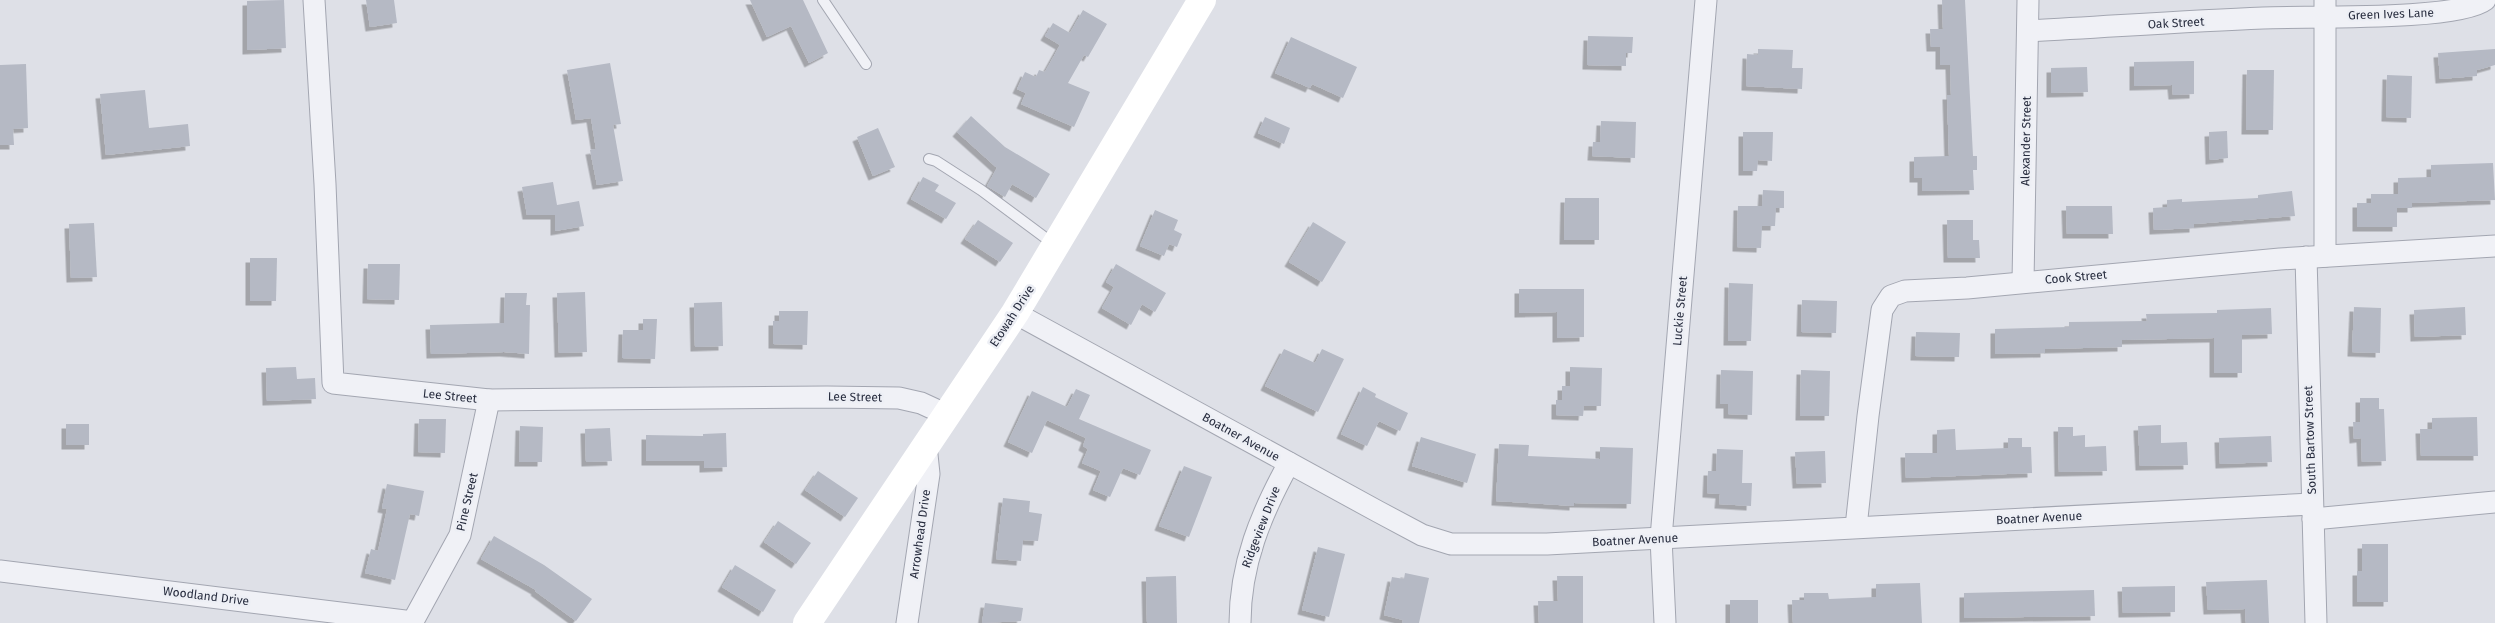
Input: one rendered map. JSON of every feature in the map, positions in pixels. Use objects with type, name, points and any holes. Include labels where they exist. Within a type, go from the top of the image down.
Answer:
[{"type":"street","name":"Lee Street","points":[[314,0],[325,184],[333,383],[489,400],[899,398],[921,403],[947,415]]},
{"type":"street","name":"Etowah Drive","points":[[807,623],[1015,312],[1202,0]]},
{"type":"street","name":"Luckie Street","points":[[1665,623],[1661,538],[1706,0]]},
{"type":"street","name":"Alexander Street","points":[[2023,282],[2028,0]]},
{"type":"street","name":"Green Ives Lane","points":[[2325,8],[2428,13],[2460,10],[2485,0]]},
{"type":"street","name":"Oak Street","points":[[2028,31],[2325,8]]},
{"type":"street","name":"South Bartow Street","points":[[2316,623],[2312,511],[2315,257],[2325,8]]},
{"type":"street","name":"Cook Street","points":[[1856,527],[1882,310],[1891,296],[1905,291],[1967,288],[2315,257],[2495,246]]},
{"type":"street","name":"Boatner Avenue","points":[[1015,312],[1422,535],[1451,544],[1547,544],[1856,527],[2312,511],[2495,502]]},
{"type":"street","name":"Pine Street","points":[[412,622],[460,536],[489,400]]},
{"type":"street","name":"Arrowhead Drive","points":[[907,623],[928,474],[926,445]]},
{"type":"street","name":"Ridgeview Drive","points":[[1240,623],[1241,588],[1250,550],[1265,510],[1289,463]]},
{"type":"street","name":"Woodland Drive","points":[[0,571],[412,622]]},
{"type":"lane","points":[[823,0],[866,64]]},
{"type":"lane","points":[[929,159],[936,160],[982,190],[1056,246]]},
{"type":"building","points":[[284,0],[286,48],[247,50],[247,1]]},
{"type":"building","points":[[366,0],[394,0],[397,23],[370,27]]},
{"type":"building","points":[[750,0],[803,0],[828,53],[809,63],[791,26],[767,37]]},
{"type":"building","points":[[1942,0],[1965,0],[1973,156],[1977,156],[1977,170],[1973,170],[1974,190],[1922,191],[1922,178],[1914,178],[1914,157],[1949,156],[1947,95],[1951,95],[1950,65],[1940,65],[1940,47],[1931,47],[1930,29],[1943,29]]},
{"type":"building","points":[[1083,10],[1107,24],[1088,57],[1084,55],[1068,83],[1090,92],[1074,127],[1021,104],[1026,93],[1017,89],[1025,72],[1036,77],[1039,70],[1045,72],[1060,45],[1045,36],[1053,23],[1070,33]]},
{"type":"building","points":[[1588,36],[1633,37],[1632,53],[1626,53],[1626,66],[1587,65]]},
{"type":"building","points":[[1291,37],[1357,67],[1343,98],[1312,84],[1310,88],[1275,73]]},
{"type":"building","points":[[1758,49],[1793,50],[1792,68],[1803,68],[1802,89],[1746,86],[1747,54],[1758,55]]},
{"type":"building","points":[[2495,49],[2495,65],[2477,70],[2477,76],[2440,79],[2438,53]]},
{"type":"building","points":[[2194,61],[2194,94],[2173,95],[2172,85],[2134,86],[2134,62]]},
{"type":"building","points":[[610,63],[621,124],[613,125],[623,181],[597,185],[590,150],[596,149],[591,118],[576,120],[567,70]]},
{"type":"building","points":[[26,64],[28,128],[13,129],[14,145],[0,145],[0,65]]},
{"type":"building","points":[[2087,67],[2088,92],[2051,93],[2051,68]]},
{"type":"building","points":[[2247,70],[2274,70],[2273,130],[2246,130]]},
{"type":"building","points":[[2387,75],[2412,76],[2411,118],[2386,117]]},
{"type":"building","points":[[145,90],[149,128],[188,124],[190,146],[106,155],[100,94]]},
{"type":"building","points":[[971,116],[1005,147],[1050,174],[1036,198],[1012,184],[1005,197],[987,186],[997,168],[957,132]]},
{"type":"building","points":[[1265,117],[1290,128],[1284,144],[1258,133]]},
{"type":"building","points":[[1601,121],[1636,122],[1635,158],[1592,156],[1593,142],[1600,142]]},
{"type":"building","points":[[878,128],[895,167],[873,176],[857,137]]},
{"type":"building","points":[[2227,131],[2228,158],[2210,160],[2209,132]]},
{"type":"building","points":[[1743,132],[1773,132],[1772,161],[1758,160],[1757,171],[1743,171]]},
{"type":"building","points":[[2493,163],[2495,200],[2412,203],[2412,208],[2397,208],[2397,227],[2357,227],[2357,203],[2371,203],[2371,194],[2398,194],[2398,178],[2431,177],[2431,165]]},
{"type":"building","points":[[923,177],[939,185],[935,191],[956,203],[946,219],[911,199]]},
{"type":"building","points":[[553,182],[557,205],[579,201],[584,226],[555,231],[555,215],[527,215],[522,187]]},
{"type":"building","points":[[1763,190],[1784,191],[1784,208],[1776,208],[1775,226],[1762,226],[1761,248],[1737,247],[1738,206],[1762,206]]},
{"type":"building","points":[[2292,191],[2295,216],[2194,224],[2194,228],[2154,230],[2153,208],[2167,207],[2167,200],[2182,199],[2182,202],[2258,198],[2258,195]]},
{"type":"building","points":[[1565,198],[1599,198],[1599,240],[1564,240]]},
{"type":"building","points":[[2066,206],[2112,206],[2113,234],[2067,234]]},
{"type":"building","points":[[1155,210],[1178,220],[1174,230],[1182,234],[1177,247],[1169,244],[1164,256],[1140,246]]},
{"type":"building","points":[[978,220],[1013,243],[1000,262],[965,239]]},
{"type":"building","points":[[1947,220],[1973,220],[1973,240],[1979,240],[1980,258],[1948,258]]},
{"type":"building","points":[[1313,222],[1346,242],[1322,282],[1289,262]]},
{"type":"building","points":[[94,223],[97,277],[71,278],[69,224]]},
{"type":"building","points":[[250,258],[277,258],[276,301],[250,301]]},
{"type":"building","points":[[368,264],[400,264],[399,300],[367,299]]},
{"type":"building","points":[[1116,264],[1166,293],[1155,312],[1142,304],[1131,325],[1102,308],[1114,287],[1106,282]]},
{"type":"building","points":[[1729,283],[1753,284],[1751,341],[1728,341]]},
{"type":"building","points":[[1519,289],[1584,289],[1584,337],[1557,338],[1557,312],[1519,313]]},
{"type":"building","points":[[585,292],[587,352],[559,353],[557,293]]},
{"type":"building","points":[[505,293],[527,293],[526,305],[530,305],[529,354],[504,352],[431,354],[430,325],[504,323]]},
{"type":"building","points":[[1802,300],[1837,301],[1836,333],[1801,332]]},
{"type":"building","points":[[722,302],[723,346],[695,347],[694,303]]},
{"type":"building","points":[[2354,307],[2381,308],[2380,353],[2352,352]]},
{"type":"building","points":[[2465,307],[2466,335],[2415,337],[2414,310]]},
{"type":"building","points":[[2271,308],[2272,334],[2242,335],[2242,373],[2214,373],[2214,338],[2122,340],[2122,347],[2045,349],[2045,353],[1995,354],[1995,329],[2069,327],[2069,322],[2147,321],[2146,314],[2217,313],[2217,310]]},
{"type":"building","points":[[779,311],[808,311],[807,345],[773,344],[773,321],[779,321]]},
{"type":"building","points":[[643,319],[657,319],[655,359],[622,358],[623,330],[643,330]]},
{"type":"building","points":[[1916,332],[1960,333],[1959,357],[1915,356]]},
{"type":"building","points":[[1284,349],[1315,363],[1322,349],[1344,359],[1318,412],[1265,386]]},
{"type":"building","points":[[296,367],[297,379],[315,378],[316,399],[267,401],[266,368]]},
{"type":"building","points":[[1570,367],[1602,368],[1601,406],[1584,406],[1583,416],[1556,415],[1556,400],[1562,400],[1562,386],[1570,386]]},
{"type":"building","points":[[1721,370],[1753,371],[1752,415],[1728,414],[1728,404],[1720,404]]},
{"type":"building","points":[[1801,370],[1830,371],[1829,416],[1800,416]]},
{"type":"building","points":[[1363,387],[1376,394],[1375,397],[1408,413],[1400,431],[1379,421],[1367,446],[1341,434]]},
{"type":"building","points":[[1076,389],[1090,395],[1079,419],[1151,450],[1140,475],[1123,468],[1110,497],[1093,490],[1101,471],[1082,463],[1088,449],[1083,446],[1086,438],[1047,420],[1032,453],[1008,442],[1032,391],[1067,407]]},
{"type":"building","points":[[2360,398],[2379,398],[2379,409],[2384,409],[2386,461],[2362,462],[2361,438],[2354,439],[2353,422],[2360,422]]},
{"type":"building","points":[[2477,417],[2478,456],[2421,456],[2420,429],[2432,429],[2432,418]]},
{"type":"building","points":[[419,419],[446,419],[445,453],[418,452]]},
{"type":"building","points":[[66,424],[89,424],[89,445],[66,445]]},
{"type":"building","points":[[2161,425],[2161,443],[2187,442],[2188,465],[2140,466],[2138,426]]},
{"type":"building","points":[[520,426],[543,427],[542,462],[519,462]]},
{"type":"building","points":[[2058,427],[2073,427],[2073,436],[2085,435],[2085,447],[2106,446],[2107,471],[2059,472]]},
{"type":"building","points":[[610,428],[612,461],[586,462],[585,429]]},
{"type":"building","points":[[1955,429],[1956,450],[2008,448],[2008,438],[2022,438],[2022,447],[2031,447],[2032,473],[1906,478],[1905,453],[1937,453],[1937,430]]},
{"type":"building","points":[[726,433],[727,467],[704,468],[704,461],[646,461],[646,435],[703,436],[703,434]]},
{"type":"building","points":[[2271,436],[2272,462],[2220,464],[2219,438]]},
{"type":"building","points":[[1421,437],[1476,454],[1467,483],[1412,466]]},
{"type":"building","points":[[1499,444],[1529,445],[1528,456],[1600,459],[1600,447],[1633,448],[1631,504],[1574,503],[1574,506],[1496,501]]},
{"type":"building","points":[[1717,449],[1743,450],[1742,483],[1752,483],[1751,506],[1719,504],[1720,494],[1707,493],[1708,471],[1716,471]]},
{"type":"building","points":[[1825,451],[1826,483],[1797,484],[1795,452]]},
{"type":"building","points":[[1184,466],[1212,477],[1189,537],[1159,526]]},
{"type":"building","points":[[818,471],[858,498],[845,517],[805,490]]},
{"type":"building","points":[[387,484],[424,491],[419,516],[410,514],[395,580],[365,573],[371,549],[378,551],[387,509],[382,508]]},
{"type":"building","points":[[1003,498],[1030,501],[1029,512],[1042,514],[1038,541],[1023,540],[1021,561],[996,559]]},
{"type":"building","points":[[778,521],[811,543],[796,564],[764,542]]},
{"type":"building","points":[[494,536],[544,565],[592,599],[576,621],[536,590],[481,559]]},
{"type":"building","points":[[2362,544],[2388,544],[2388,602],[2357,602],[2357,571],[2362,571]]},
{"type":"building","points":[[1318,547],[1345,554],[1329,617],[1302,610]]},
{"type":"building","points":[[735,565],[776,590],[763,612],[722,587]]},
{"type":"building","points":[[1405,573],[1429,578],[1419,623],[1402,623],[1403,620],[1384,615],[1392,577],[1404,579]]},
{"type":"building","points":[[1176,576],[1177,623],[1147,623],[1146,577]]},
{"type":"building","points":[[1557,576],[1583,576],[1583,623],[1539,623],[1538,601],[1558,601]]},
{"type":"building","points":[[2267,580],[2269,623],[2246,623],[2245,609],[2208,610],[2206,582]]},
{"type":"building","points":[[1920,583],[1922,623],[1793,623],[1792,600],[1804,600],[1804,593],[1828,593],[1829,599],[1876,597],[1876,584]]},
{"type":"building","points":[[2175,586],[2175,612],[2123,613],[2122,587]]},
{"type":"building","points":[[2094,590],[2095,616],[1964,618],[1964,593]]},
{"type":"building","points":[[1730,600],[1758,600],[1758,623],[1730,623]]},
{"type":"building","points":[[985,603],[1023,608],[1021,621],[982,623]]}]
